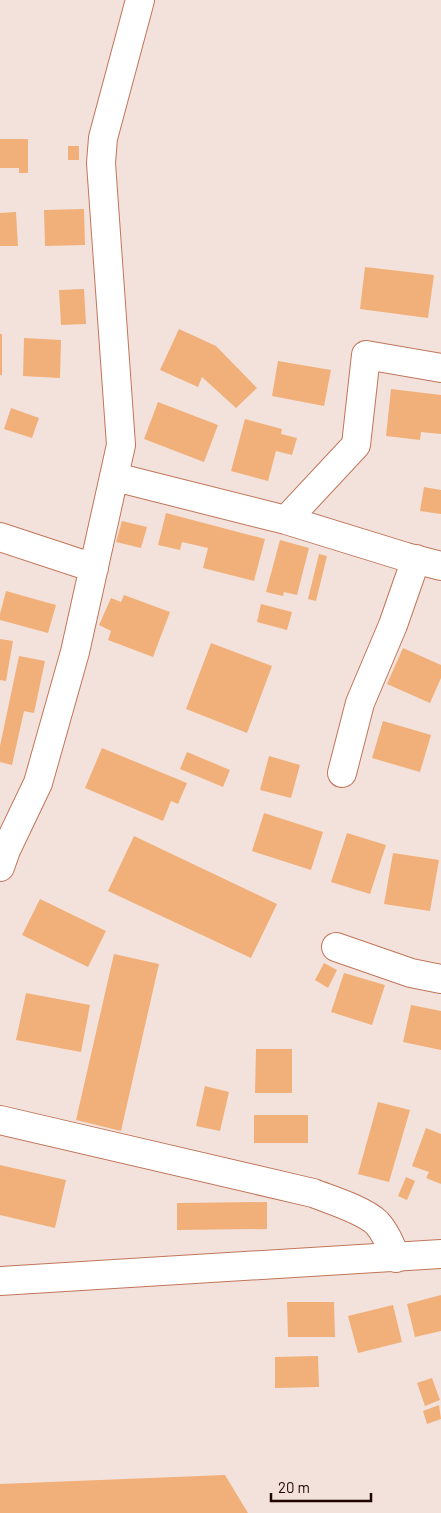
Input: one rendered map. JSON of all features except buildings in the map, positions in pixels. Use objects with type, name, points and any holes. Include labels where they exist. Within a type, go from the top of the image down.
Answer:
[{"type":"street","points":[[2,854],[38,783],[75,652],[121,445],[101,163],[102,138],[140,0]]},
{"type":"street","points":[[286,520],[356,445],[366,355],[441,368]]},
{"type":"street","points":[[115,477],[286,520],[428,563],[393,625],[360,703],[342,773]]},
{"type":"street","points":[[0,536],[94,568]]},
{"type":"street","points":[[336,947],[411,973],[441,979]]},
{"type":"street","points":[[0,1120],[313,1193],[349,1207],[376,1223],[389,1240],[396,1258]]},
{"type":"street","points":[[0,1281],[441,1254]]}]
